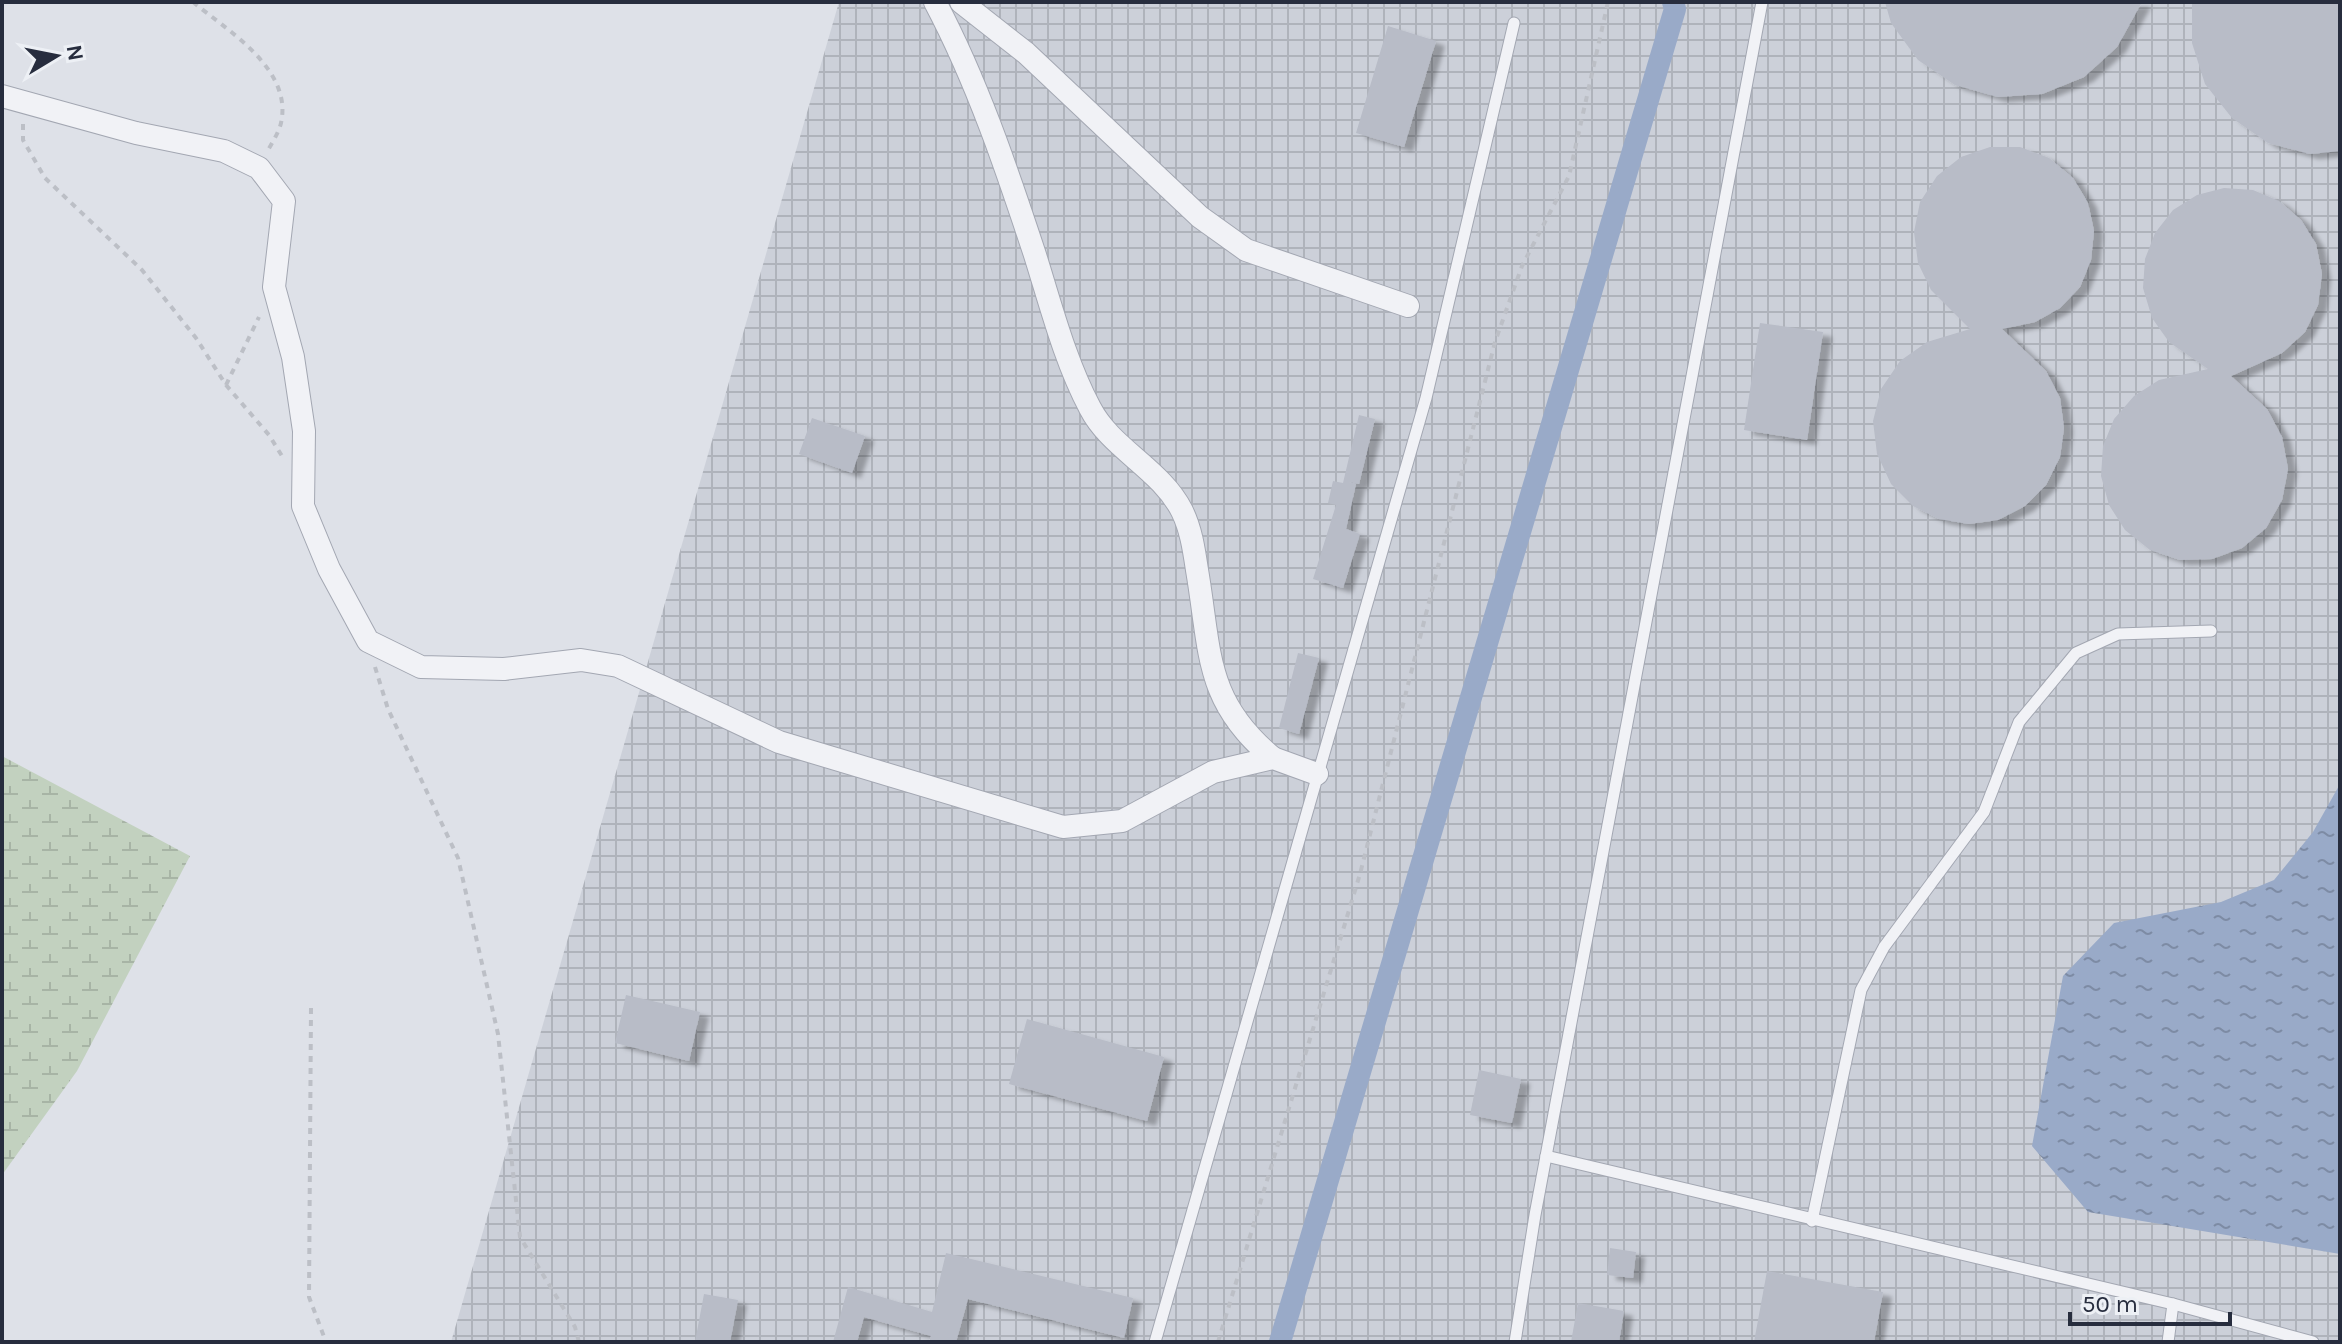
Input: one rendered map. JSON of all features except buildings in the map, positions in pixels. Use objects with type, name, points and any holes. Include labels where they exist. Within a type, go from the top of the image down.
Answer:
[{"type":"street","points":[[935,2],[1017,200],[1059,331],[1091,411],[1159,477],[1182,511],[1192,542],[1214,680],[1227,711],[1252,741],[1273,758],[1317,774]]},
{"type":"street","points":[[961,2],[1026,53],[1200,217],[1246,250],[1408,306]]},
{"type":"street","points":[[12,99],[136,133],[224,151],[259,168],[284,201],[274,287],[293,357],[304,431],[303,506],[329,569],[368,641],[421,667],[504,669],[581,660],[618,666],[779,742],[1063,827],[1122,821],[1213,772],[1273,758]]},
{"type":"lane","points":[[1515,1342],[1546,1156],[1762,2]]},
{"type":"lane","points":[[1155,1342],[1426,398],[1514,23]]},
{"type":"lane","points":[[1812,1221],[1861,990],[1884,947],[1984,812],[2019,722],[2076,653],[2118,634],[2211,631]]},
{"type":"lane","points":[[1546,1156],[2173,1304],[2313,1342]]},
{"type":"lane","points":[[2168,1342],[2173,1304]]},
{"type":"path","points":[[193,2],[261,60],[277,83],[282,122],[259,168]]},
{"type":"path","points":[[1218,1342],[1360,874],[1495,342],[1522,266],[1569,176],[1608,2]]},
{"type":"path","points":[[12,99],[23,140],[45,178],[142,270],[196,338],[226,385],[269,435],[283,459]]},
{"type":"path","points":[[226,385],[274,287]]},
{"type":"path","points":[[368,641],[388,709],[458,858],[498,1034],[520,1237],[575,1327],[579,1342]]},
{"type":"path","points":[[311,1008],[309,1297],[326,1342]]},
{"type":"shaded area","points":[[839,2],[2340,2],[2340,1342],[451,1342]]},
{"type":"green space","points":[[2,756],[190,856],[77,1071],[2,1175]]},
{"type":"water","points":[[2340,784],[2340,1254],[2088,1212],[2032,1146],[2063,976],[2114,923],[2221,902],[2274,880],[2313,832]]},
{"type":"waterway","points":[[1280,1342],[1675,9],[1673,2]]}]
